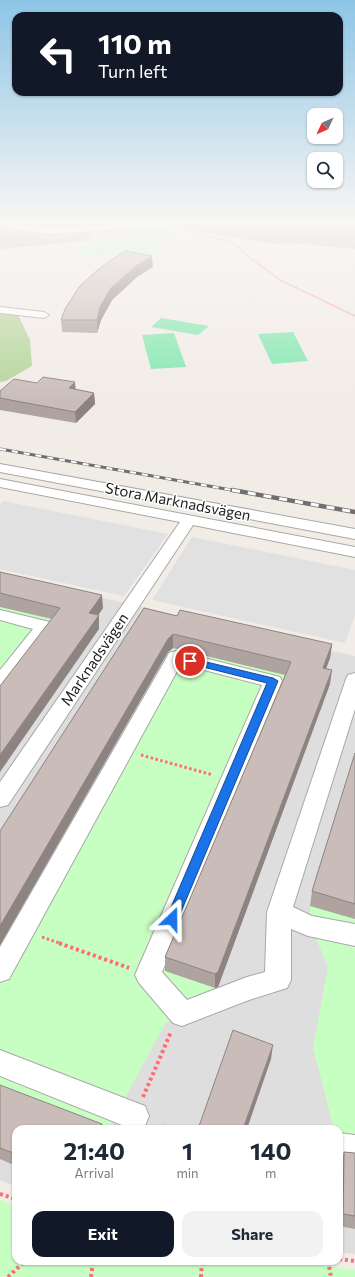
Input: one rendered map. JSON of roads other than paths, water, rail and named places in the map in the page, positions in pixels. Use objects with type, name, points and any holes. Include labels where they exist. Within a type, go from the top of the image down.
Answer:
[{"type":"street","points":[[0,310],[44,314]]},
{"type":"street","name":"Stora Marknadsvägen","points":[[0,468],[355,534]]},
{"type":"street","points":[[2,486],[355,552]]},
{"type":"street","name":"Marknadsvägen","points":[[0,799],[189,520]]},
{"type":"street","points":[[0,615],[44,626],[0,683]]},
{"type":"street","points":[[0,971],[176,657],[273,681],[148,975],[182,1014],[247,989],[278,980],[279,912],[355,679]]},
{"type":"street","points":[[279,912],[293,917],[308,926],[355,935]]},
{"type":"street","points":[[0,1063],[135,1116]]},
{"type":"street","points":[[343,1148],[355,1150]]},
{"type":"railway","points":[[0,449],[237,491]]},
{"type":"railway","points":[[232,490],[355,512]]}]
